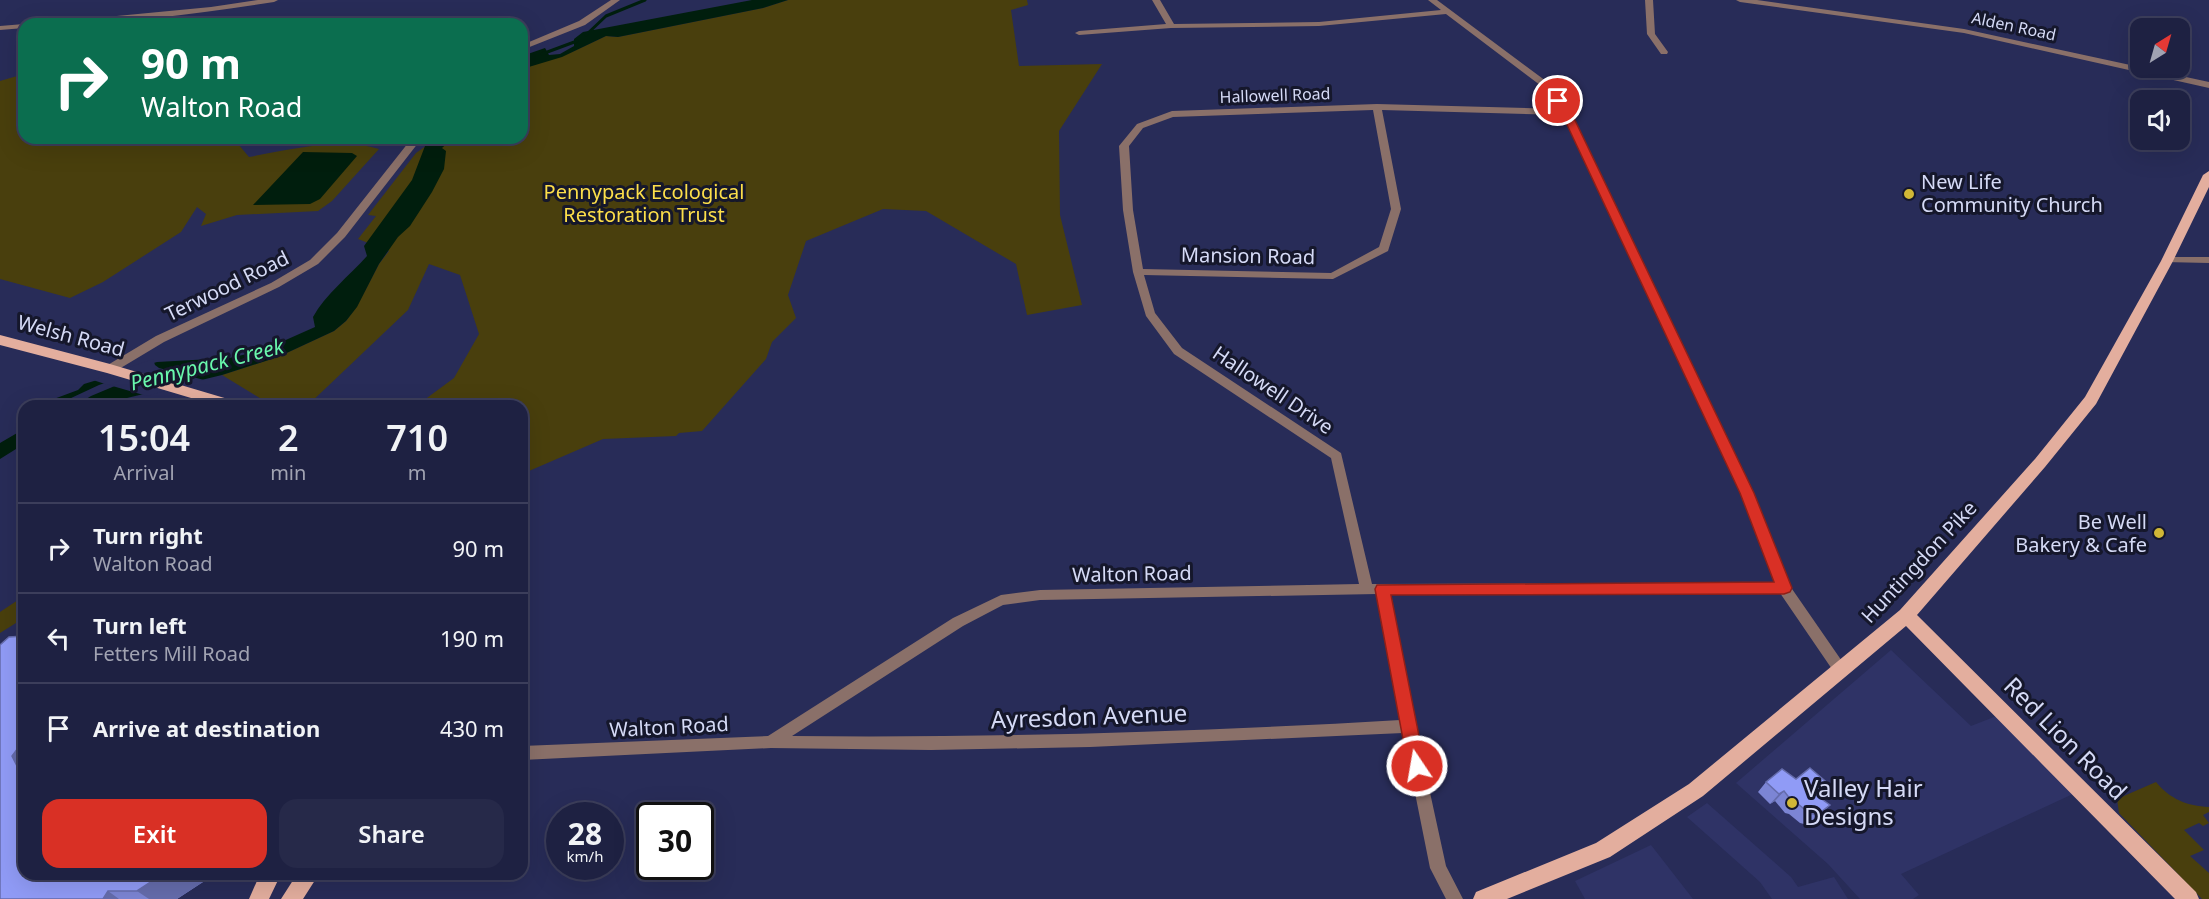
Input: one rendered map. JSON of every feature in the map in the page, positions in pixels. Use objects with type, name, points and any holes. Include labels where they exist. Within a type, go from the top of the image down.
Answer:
[{"type":"main road","name":"Huntingdon Pike","points":[[1483,899],[1603,850],[1696,790],[1906,615],[2040,463],[2091,400],[2168,260],[2209,175]]},
{"type":"main road","name":"Welsh Road","points":[[0,340],[215,400]]},
{"type":"main road","name":"Red Lion Road","points":[[1906,615],[2189,899]]},
{"type":"main road","points":[[259,899],[268,880]]},
{"type":"main road","points":[[290,899],[298,880]]},
{"type":"main road","points":[[290,899],[304,880]]},
{"type":"street","points":[[117,18],[274,0]]},
{"type":"street","points":[[528,46],[572,28],[616,0]]},
{"type":"street","points":[[1156,0],[1171,26]]},
{"type":"street","points":[[1432,0],[1547,86],[1566,112],[1747,493],[1784,588],[1841,671]]},
{"type":"street","points":[[1649,0],[1651,34],[1664,52]]},
{"type":"street","name":"Alden Road","points":[[1740,0],[1964,31],[2209,85]]},
{"type":"street","points":[[1080,33],[1171,26],[1319,24],[1446,12]]},
{"type":"street","points":[[0,28],[18,26]]},
{"type":"street","name":"Hallowell Road","points":[[1138,272],[1128,210],[1124,146],[1140,126],[1172,114],[1377,106],[1566,112]]},
{"type":"street","name":"Mansion Road","points":[[1138,272],[1333,276],[1384,249],[1396,209],[1377,106]]},
{"type":"street","name":"Terwood Road","points":[[113,370],[160,339],[275,285],[314,262],[341,235],[412,144]]},
{"type":"street","points":[[2168,260],[2209,260]]},
{"type":"street","name":"Hallowell Drive","points":[[1138,272],[1150,315],[1178,351],[1337,456],[1367,589]]},
{"type":"street","name":"Walton Road","points":[[528,753],[770,742],[958,622],[1001,600],[1040,595],[1367,589],[1784,588]]},
{"type":"street","points":[[1383,589],[1408,726],[1438,868],[1455,899]]},
{"type":"street","name":"Ayresdon Avenue","points":[[770,742],[986,743],[1306,732],[1408,726]]},
{"type":"shaded area","points":[[1891,650],[1971,726],[1999,715],[2075,793],[1901,874],[1919,895],[1913,899],[1860,899],[1828,864],[1736,783]]},
{"type":"shaded area","points":[[1707,803],[1791,877],[1798,887],[1834,877],[1848,899],[1772,899],[1760,882],[1687,817]]},
{"type":"shaded area","points":[[1651,845],[1693,899],[1585,899],[1575,881]]},
{"type":"green space","name":"Pennypack Ecological Restoration Trust","points":[[788,0],[1027,0],[1028,5],[1011,10],[1019,66],[1102,64],[1059,131],[1060,215],[1082,305],[1027,315],[1016,264],[926,211],[883,209],[806,241],[788,295],[796,318],[772,342],[766,359],[702,431],[679,433],[676,436],[603,439],[528,471],[528,400],[424,400],[454,378],[479,334],[460,275],[429,264],[408,310],[313,400],[263,400],[222,375],[278,357],[334,331],[346,321],[389,251],[358,239],[376,216],[368,215],[416,153],[429,144],[528,144],[528,67],[572,52],[606,36],[618,37],[763,8]]},
{"type":"green space","points":[[18,76],[18,144],[238,144],[249,157],[331,144],[379,149],[332,201],[318,211],[237,215],[201,226],[206,214],[197,207],[181,232],[103,282],[70,298],[0,279],[0,81]]},
{"type":"green space","points":[[18,600],[18,622],[0,633],[0,612]]},
{"type":"green space","points":[[2156,782],[2179,801],[2209,807],[2209,812],[2203,815],[2209,823],[2203,826],[2199,823],[2184,830],[2204,850],[2190,856],[2209,873],[2209,899],[2202,899],[2119,813],[2117,799]]},
{"type":"water","points":[[752,0],[788,0],[763,8],[618,37],[606,36],[562,57],[528,67],[528,54],[545,48],[549,55],[560,54],[574,46],[574,39],[583,32]]},
{"type":"water","points":[[427,144],[446,144],[442,148],[446,151],[444,169],[410,226],[398,237],[379,264],[357,307],[334,331],[278,357],[222,375],[122,400],[85,400],[153,370],[148,368],[99,385],[67,400],[51,400],[78,390],[84,384],[157,362],[229,358],[261,351],[315,327],[313,317],[318,309],[367,256],[364,246],[412,180]]},
{"type":"water","points":[[303,152],[352,153],[357,156],[320,199],[310,204],[253,205]]},
{"type":"water","points":[[18,432],[18,448],[0,459],[0,443]]},
{"type":"pier","points":[[153,359],[159,368],[204,380],[147,396],[109,385],[122,380],[108,385],[93,380]]},
{"type":"building","points":[[18,636],[18,748],[12,756],[18,768],[18,880],[154,880],[137,891],[108,891],[103,899],[0,899],[0,645],[9,637]]},
{"type":"building","points":[[1810,768],[1825,781],[1816,795],[1830,805],[1817,815],[1794,804],[1784,791],[1779,794],[1766,782],[1782,769],[1796,779]]},
{"type":"waterway","points":[[586,35],[606,16],[645,0]]},
{"type":"waterway","name":"Pennypack Creek","points":[[542,54],[577,41]]},
{"type":"place","name":"New Life Community Church","points":[[1909,194]]},
{"type":"place","name":"Be Well Bakery & Cafe","points":[[2159,533]]},
{"type":"place","name":"Valley Hair Designs","points":[[1792,803]]},
{"type":"route","points":[[1417,766],[1383,589],[1784,588],[1747,493],[1566,112],[1558,101]]}]
